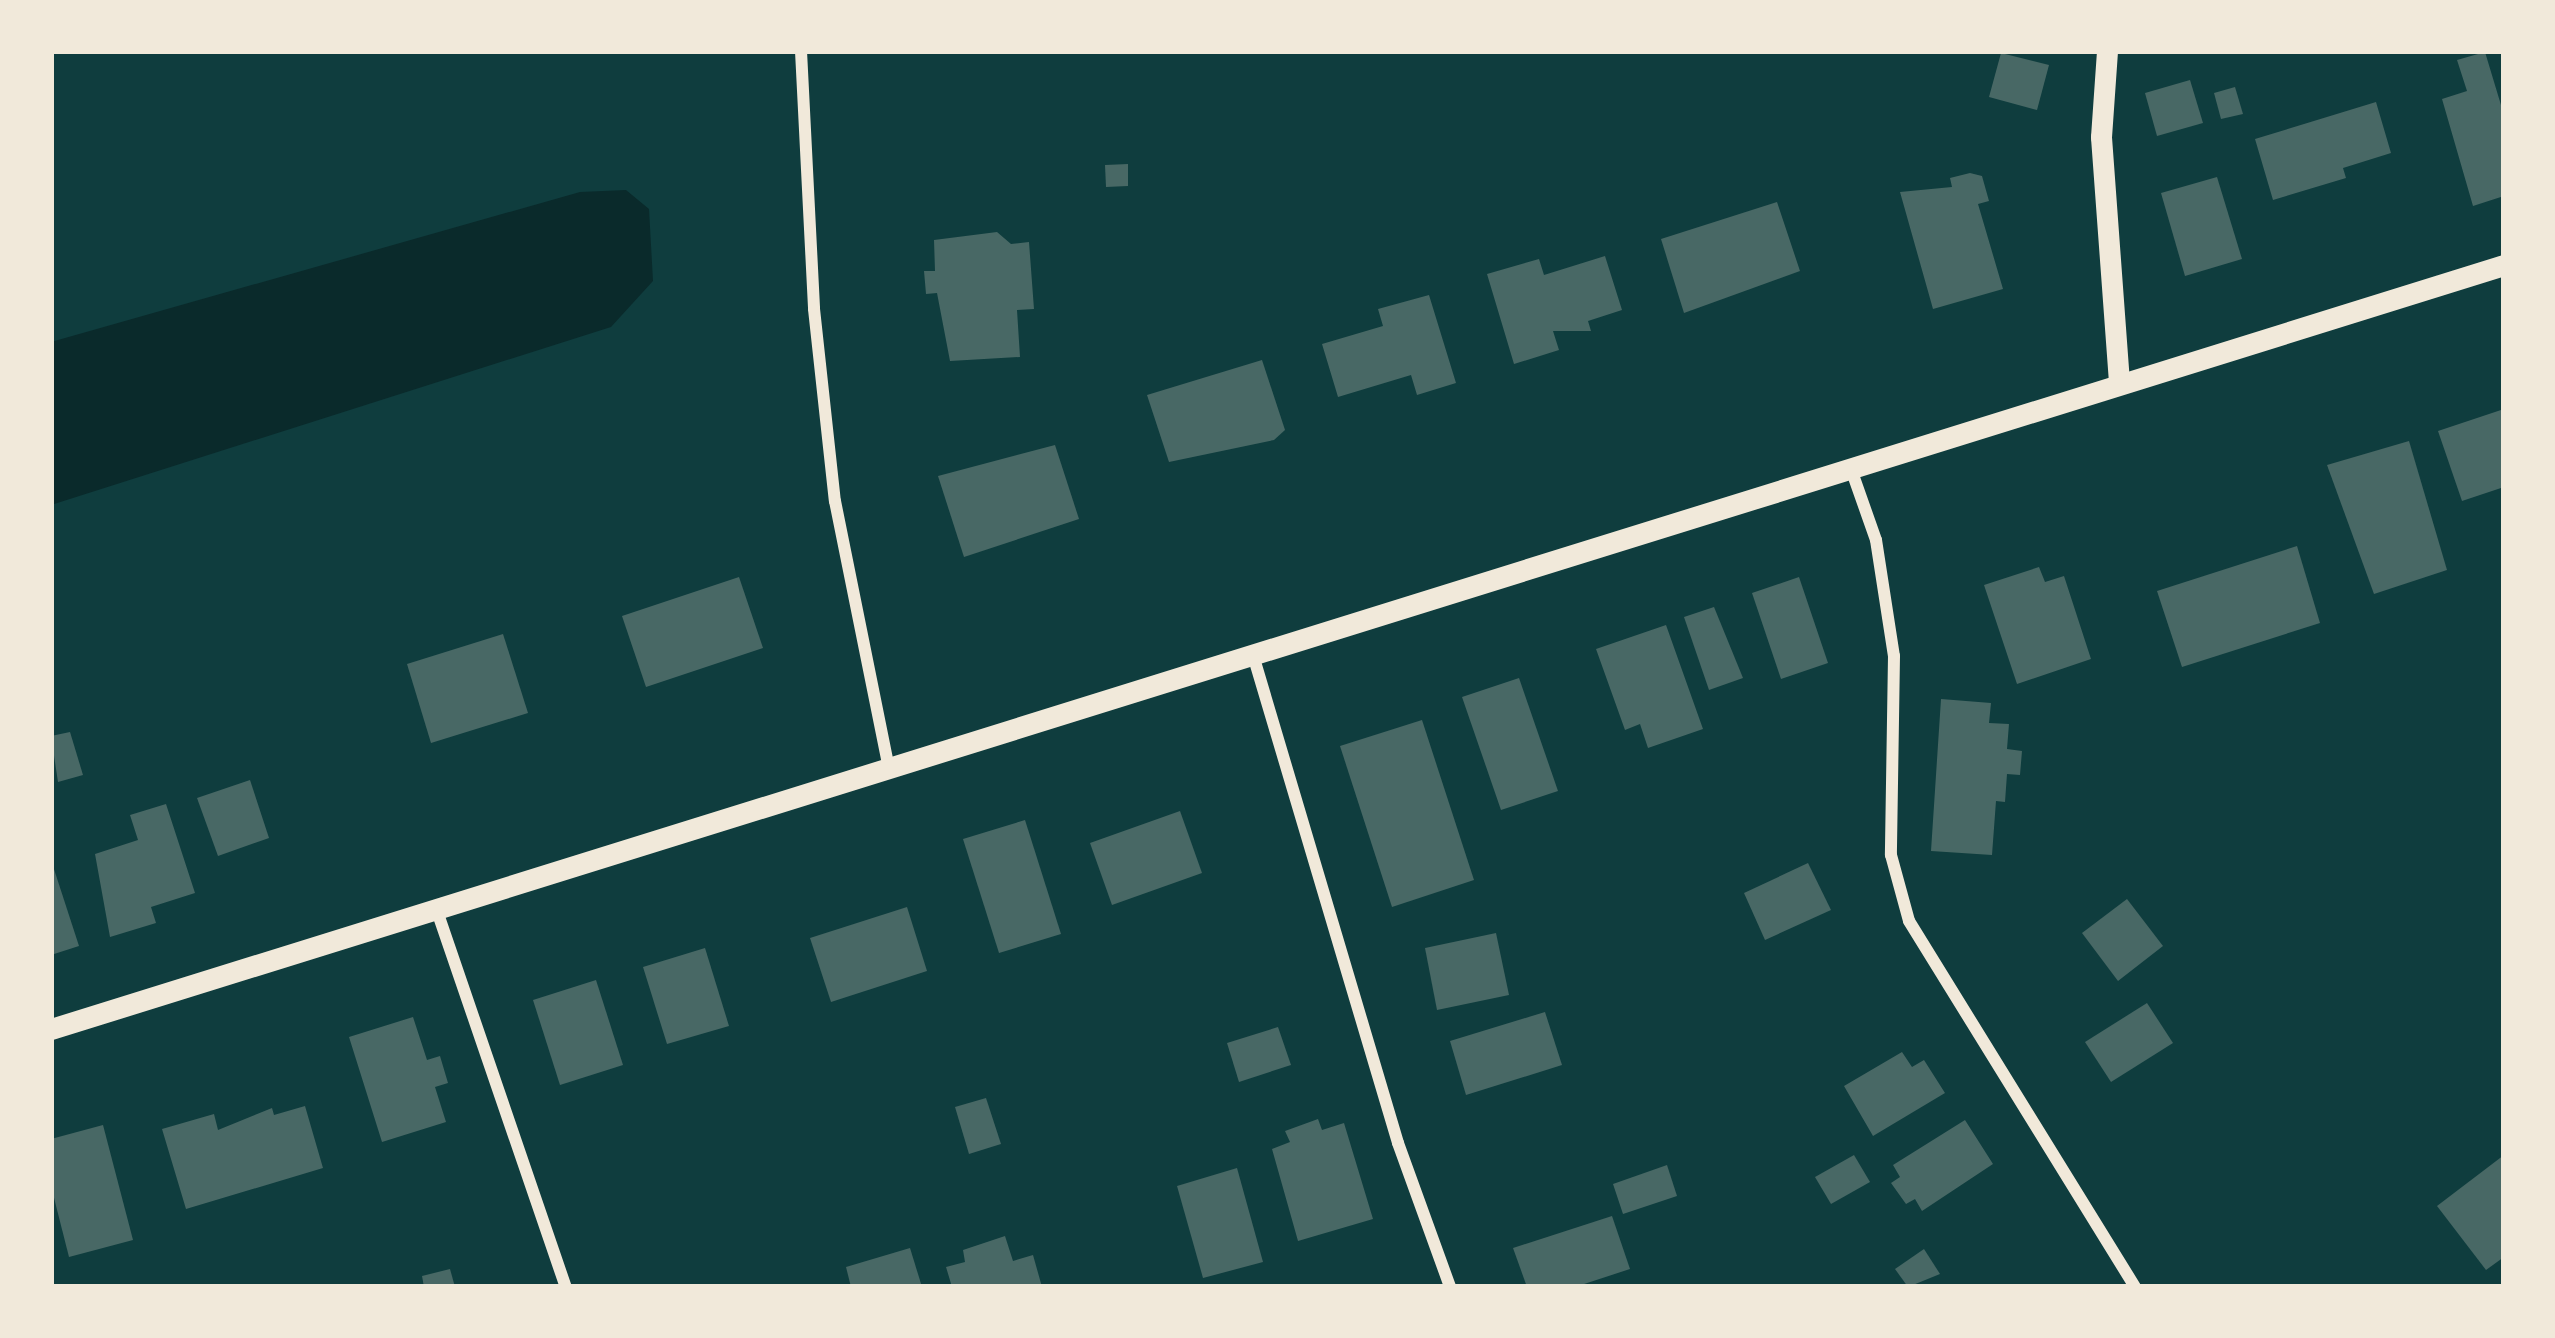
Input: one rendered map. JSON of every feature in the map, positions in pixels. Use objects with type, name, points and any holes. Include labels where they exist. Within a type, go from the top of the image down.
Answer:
[{"type":"street","points":[[801,51],[835,501],[889,768]]},
{"type":"street","points":[[2107,51],[2101,136],[2119,383]]},
{"type":"street","points":[[51,1028],[2504,265]]},
{"type":"street","points":[[1851,469],[1876,540],[1894,656],[1891,854],[1909,921],[2135,1287]]},
{"type":"street","points":[[1252,655],[1398,1143],[1450,1287]]},
{"type":"street","points":[[436,908],[566,1287]]},
{"type":"water","points":[[626,190],[649,209],[653,281],[611,327],[51,505],[51,342],[580,192]]},
{"type":"building","points":[[2485,52],[2504,115],[2504,196],[2473,206],[2442,99],[2467,91],[2457,60]]},
{"type":"building","points":[[2001,53],[2049,65],[2037,110],[1989,97]]},
{"type":"building","points":[[2190,80],[2203,123],[2157,136],[2145,93]]},
{"type":"building","points":[[2235,87],[2243,114],[2221,119],[2214,93]]},
{"type":"building","points":[[2376,102],[2391,153],[2343,168],[2346,178],[2273,200],[2255,139]]},
{"type":"building","points":[[1128,164],[1128,186],[1106,187],[1105,165]]},
{"type":"building","points":[[1970,173],[1982,176],[1989,201],[1978,204],[2003,289],[1933,309],[1900,192],[1952,187],[1950,178]]},
{"type":"building","points":[[2217,177],[2242,259],[2185,276],[2161,193]]},
{"type":"building","points":[[1777,202],[1800,271],[1684,313],[1661,239]]},
{"type":"building","points":[[997,232],[1011,244],[1029,242],[1034,309],[1017,310],[1020,357],[950,361],[937,293],[926,294],[924,271],[935,271],[934,240]]},
{"type":"building","points":[[1605,256],[1622,310],[1588,321],[1591,331],[1553,331],[1559,350],[1514,364],[1487,274],[1539,259],[1544,275]]},
{"type":"building","points":[[1429,295],[1456,383],[1417,395],[1411,375],[1338,397],[1322,344],[1383,326],[1378,309]]},
{"type":"building","points":[[1262,360],[1285,430],[1274,440],[1169,462],[1147,395]]},
{"type":"building","points":[[2504,409],[2504,487],[2462,501],[2438,431]]},
{"type":"building","points":[[2409,441],[2447,570],[2374,594],[2327,465]]},
{"type":"building","points":[[1055,445],[1079,519],[964,557],[938,476]]},
{"type":"building","points":[[2297,546],[2320,623],[2182,667],[2157,591]]},
{"type":"building","points":[[2039,567],[2045,582],[2064,576],[2091,659],[2017,684],[1984,585]]},
{"type":"building","points":[[739,577],[763,648],[646,687],[622,616]]},
{"type":"building","points":[[1799,577],[1828,663],[1781,679],[1752,593]]},
{"type":"building","points":[[1714,607],[1743,678],[1709,690],[1684,617]]},
{"type":"building","points":[[1666,625],[1703,729],[1648,748],[1640,724],[1625,730],[1596,649]]},
{"type":"building","points":[[503,634],[528,713],[431,743],[407,664]]},
{"type":"building","points":[[1519,678],[1558,791],[1501,810],[1462,697]]},
{"type":"building","points":[[1941,699],[1991,703],[1989,723],[2009,724],[2007,749],[2022,751],[2020,775],[2007,774],[2005,802],[1996,801],[1992,855],[1931,851]]},
{"type":"building","points":[[1422,720],[1474,880],[1392,907],[1340,746]]},
{"type":"building","points":[[70,732],[83,775],[58,782],[51,736]]},
{"type":"building","points":[[250,780],[269,838],[218,856],[197,798]]},
{"type":"building","points":[[166,804],[195,893],[151,907],[156,923],[110,937],[95,854],[138,840],[130,815]]},
{"type":"building","points":[[1180,811],[1202,873],[1112,905],[1090,843]]},
{"type":"building","points":[[1025,820],[1061,934],[999,953],[963,839]]},
{"type":"building","points":[[1808,863],[1831,910],[1765,940],[1744,893]]},
{"type":"building","points":[[51,864],[79,946],[51,955]]},
{"type":"building","points":[[2127,899],[2163,946],[2118,981],[2082,933]]},
{"type":"building","points":[[907,907],[927,971],[831,1002],[810,938]]},
{"type":"building","points":[[1496,933],[1509,995],[1437,1010],[1425,948]]},
{"type":"building","points":[[705,948],[729,1026],[667,1044],[643,967]]},
{"type":"building","points":[[596,980],[623,1065],[560,1085],[533,1000]]},
{"type":"building","points":[[2147,1003],[2173,1043],[2111,1082],[2085,1042]]},
{"type":"building","points":[[1545,1012],[1562,1065],[1466,1095],[1450,1041]]},
{"type":"building","points":[[413,1017],[427,1060],[440,1056],[448,1083],[435,1087],[446,1122],[382,1142],[349,1037]]},
{"type":"building","points":[[1278,1027],[1291,1065],[1239,1082],[1227,1043]]},
{"type":"building","points":[[1902,1052],[1912,1067],[1924,1060],[1945,1093],[1873,1136],[1844,1086]]},
{"type":"building","points":[[986,1098],[1001,1144],[969,1154],[955,1107]]},
{"type":"building","points":[[305,1106],[323,1168],[186,1209],[162,1129],[214,1114],[218,1130],[272,1108],[274,1115]]},
{"type":"building","points":[[1318,1119],[1322,1130],[1344,1123],[1373,1219],[1298,1241],[1272,1149],[1290,1142],[1285,1131]]},
{"type":"building","points":[[1965,1120],[1993,1164],[1922,1211],[1915,1199],[1906,1204],[1891,1183],[1900,1177],[1893,1165]]},
{"type":"building","points":[[103,1125],[133,1240],[69,1257],[51,1186],[51,1139]]},
{"type":"building","points":[[1854,1155],[1870,1182],[1831,1204],[1815,1177]]},
{"type":"building","points":[[2504,1155],[2504,1257],[2486,1270],[2437,1206]]},
{"type":"building","points":[[1667,1165],[1677,1196],[1623,1214],[1613,1184]]},
{"type":"building","points":[[1237,1168],[1263,1262],[1203,1278],[1177,1186]]},
{"type":"building","points":[[1612,1216],[1630,1269],[1575,1287],[1527,1287],[1513,1248]]},
{"type":"building","points":[[1005,1236],[1013,1261],[1033,1255],[1042,1287],[952,1287],[946,1267],[965,1262],[963,1250]]},
{"type":"building","points":[[910,1248],[922,1287],[851,1287],[846,1267]]},
{"type":"building","points":[[1924,1249],[1940,1274],[1908,1287],[1895,1269]]},
{"type":"building","points":[[450,1269],[455,1287],[424,1287],[422,1276]]}]
